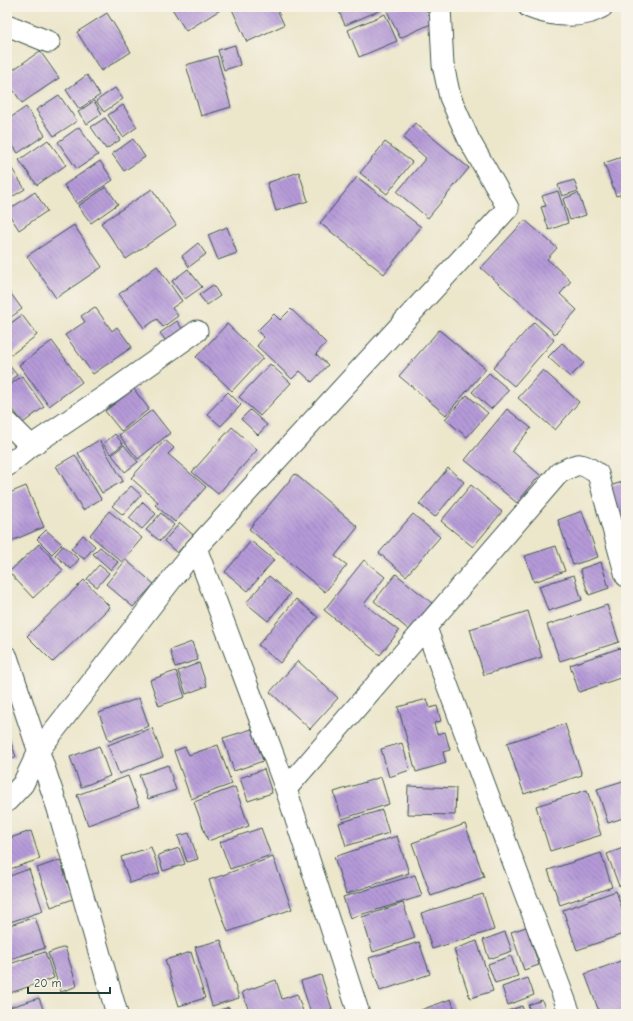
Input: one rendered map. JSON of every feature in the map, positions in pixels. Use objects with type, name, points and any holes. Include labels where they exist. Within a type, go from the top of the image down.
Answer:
[{"type":"street","points":[[7,802],[23,784],[39,750],[196,548],[508,208],[469,140],[450,97],[443,65],[440,7]]},
{"type":"street","points":[[529,7],[543,12],[566,15],[587,13],[602,7]]},
{"type":"street","points":[[7,26],[49,42]]},
{"type":"street","points":[[7,466],[31,446],[114,390],[197,331]]},
{"type":"street","points":[[7,422],[31,446]]},
{"type":"street","points":[[286,789],[559,473],[574,466],[584,465],[598,474],[626,576]]},
{"type":"street","points":[[196,548],[286,789],[359,1014]]},
{"type":"street","points":[[426,628],[570,1014]]},
{"type":"street","points":[[7,657],[58,809],[117,1014]]},
{"type":"building","points":[[171,7],[218,7],[220,10],[186,31]]},
{"type":"building","points":[[231,7],[276,7],[284,25],[247,42]]},
{"type":"building","points":[[337,7],[380,7],[381,10],[345,25]]},
{"type":"building","points":[[385,7],[425,7],[433,23],[400,38]]},
{"type":"building","points":[[107,13],[131,52],[101,71],[77,32]]},
{"type":"building","points":[[385,14],[397,41],[359,57],[348,30]]},
{"type":"building","points":[[235,45],[240,65],[224,70],[218,50]]},
{"type":"building","points":[[40,51],[59,78],[22,103],[7,81],[7,74]]},
{"type":"building","points":[[217,56],[231,107],[201,116],[186,65]]},
{"type":"building","points":[[87,75],[100,95],[79,109],[66,90]]},
{"type":"building","points":[[115,88],[123,99],[104,112],[96,101]]},
{"type":"building","points":[[59,95],[77,121],[54,136],[36,110]]},
{"type":"building","points":[[94,101],[102,114],[87,124],[78,112]]},
{"type":"building","points":[[123,105],[137,127],[123,137],[108,115]]},
{"type":"building","points":[[26,107],[45,135],[18,153],[7,137],[7,120]]},
{"type":"building","points":[[105,118],[120,140],[106,149],[91,127]]},
{"type":"building","points":[[415,123],[469,168],[428,218],[397,192],[426,158],[403,138]]},
{"type":"building","points":[[79,127],[98,155],[77,169],[58,142]]},
{"type":"building","points":[[133,139],[145,157],[124,171],[112,154]]},
{"type":"building","points":[[48,140],[66,165],[37,185],[19,160]]},
{"type":"building","points":[[385,142],[412,162],[387,194],[360,173]]},
{"type":"building","points":[[622,157],[626,169],[626,193],[616,196],[604,163]]},
{"type":"building","points":[[7,161],[25,189],[7,200]]},
{"type":"building","points":[[100,161],[113,180],[77,204],[64,185]]},
{"type":"building","points":[[299,172],[308,201],[276,211],[267,183]]},
{"type":"building","points":[[357,177],[421,227],[384,274],[320,223]]},
{"type":"building","points":[[574,180],[578,191],[562,196],[558,185]]},
{"type":"building","points":[[106,187],[118,204],[91,223],[78,206]]},
{"type":"building","points":[[152,189],[176,225],[126,259],[101,223]]},
{"type":"building","points":[[558,191],[568,223],[549,230],[541,207],[546,206],[542,196]]},
{"type":"building","points":[[35,192],[47,211],[19,230],[7,211]]},
{"type":"building","points":[[578,193],[586,215],[570,220],[563,199]]},
{"type":"building","points":[[525,220],[557,248],[547,259],[571,281],[560,294],[577,310],[555,334],[481,268]]},
{"type":"building","points":[[74,225],[102,267],[56,298],[27,256]]},
{"type":"building","points":[[227,227],[237,253],[218,260],[208,235]]},
{"type":"building","points":[[198,243],[206,254],[189,267],[182,256]]},
{"type":"building","points":[[157,266],[182,301],[172,308],[178,316],[163,327],[157,319],[144,328],[119,294]]},
{"type":"building","points":[[188,269],[202,287],[185,299],[172,281]]},
{"type":"building","points":[[213,285],[220,296],[207,305],[199,295]]},
{"type":"building","points":[[9,291],[22,309],[7,320],[7,293]]},
{"type":"building","points":[[95,307],[112,331],[117,327],[132,347],[93,374],[65,335],[85,322],[81,316]]},
{"type":"building","points":[[291,309],[326,343],[316,354],[328,365],[312,382],[300,371],[292,379],[257,346],[264,337],[257,331],[274,314],[280,320]]},
{"type":"building","points":[[22,315],[37,335],[7,358],[7,326]]},
{"type":"building","points":[[177,321],[185,333],[169,345],[160,333]]},
{"type":"building","points":[[534,322],[554,340],[514,386],[493,368]]},
{"type":"building","points":[[227,324],[263,358],[232,391],[196,357]]},
{"type":"building","points":[[439,330],[486,369],[446,415],[399,376]]},
{"type":"building","points":[[52,341],[82,382],[49,406],[19,365]]},
{"type":"building","points":[[562,343],[584,363],[570,377],[548,357]]},
{"type":"building","points":[[8,364],[17,375],[7,383],[7,365]]},
{"type":"building","points":[[270,364],[291,383],[260,416],[239,397]]},
{"type":"building","points":[[543,370],[579,402],[555,430],[518,398]]},
{"type":"building","points":[[489,373],[509,390],[491,409],[472,392]]},
{"type":"building","points":[[22,376],[44,407],[23,423],[7,401],[7,387]]},
{"type":"building","points":[[134,389],[149,409],[121,431],[105,411]]},
{"type":"building","points":[[228,392],[241,405],[221,426],[207,414]]},
{"type":"building","points":[[467,395],[488,413],[467,437],[445,419]]},
{"type":"building","points":[[507,409],[531,428],[512,451],[540,475],[517,503],[465,460]]},
{"type":"building","points":[[152,410],[170,433],[138,459],[119,435]]},
{"type":"building","points":[[250,410],[267,425],[258,435],[241,419]]},
{"type":"building","points":[[232,427],[257,450],[218,494],[192,472]]},
{"type":"building","points":[[115,434],[123,444],[111,454],[103,444]]},
{"type":"building","points":[[99,440],[123,481],[102,493],[78,453]]},
{"type":"building","points":[[165,440],[174,448],[168,454],[206,487],[175,522],[155,505],[158,502],[131,478]]},
{"type":"building","points":[[124,445],[138,462],[125,472],[112,455]]},
{"type":"building","points":[[75,455],[101,499],[83,510],[56,466]]},
{"type":"building","points":[[448,468],[464,482],[435,517],[419,504]]},
{"type":"building","points":[[295,474],[358,527],[335,556],[347,565],[325,592],[249,529]]},
{"type":"building","points":[[626,481],[626,538],[609,486]]},
{"type":"building","points":[[471,485],[502,512],[473,547],[441,521]]},
{"type":"building","points":[[26,486],[44,527],[7,543],[7,494]]},
{"type":"building","points":[[131,486],[141,495],[123,515],[112,506]]},
{"type":"building","points":[[143,502],[156,514],[142,529],[129,518]]},
{"type":"building","points":[[109,511],[142,538],[122,562],[90,535]]},
{"type":"building","points":[[582,511],[598,557],[573,565],[558,520]]},
{"type":"building","points":[[161,513],[174,525],[160,541],[146,530]]},
{"type":"building","points":[[413,514],[440,537],[406,576],[379,553]]},
{"type":"building","points":[[180,523],[193,535],[177,553],[164,541]]},
{"type":"building","points":[[46,530],[62,544],[52,554],[37,539]]},
{"type":"building","points":[[83,535],[95,546],[84,559],[71,549]]},
{"type":"building","points":[[251,541],[274,560],[248,591],[225,572]]},
{"type":"building","points":[[39,544],[63,570],[33,598],[9,572]]},
{"type":"building","points":[[63,546],[79,559],[71,569],[55,555]]},
{"type":"building","points":[[556,546],[565,571],[534,582],[525,556]]},
{"type":"building","points":[[100,547],[118,562],[111,570],[93,554]]},
{"type":"building","points":[[126,560],[154,584],[133,607],[106,584]]},
{"type":"building","points":[[364,560],[385,577],[364,604],[399,631],[380,655],[324,610]]},
{"type":"building","points":[[601,562],[609,588],[589,595],[580,569]]},
{"type":"building","points":[[99,565],[109,573],[97,587],[87,579]]},
{"type":"building","points":[[396,574],[432,603],[409,630],[374,601]]},
{"type":"building","points":[[574,575],[582,600],[548,611],[539,586]]},
{"type":"building","points":[[269,576],[290,594],[268,621],[246,603]]},
{"type":"building","points":[[84,580],[110,607],[53,662],[27,636]]},
{"type":"building","points":[[296,599],[318,617],[280,663],[258,645]]},
{"type":"building","points":[[607,605],[619,642],[560,661],[547,625]]},
{"type":"building","points":[[528,611],[542,657],[484,675],[470,629]]},
{"type":"building","points":[[192,642],[198,660],[175,667],[170,650]]},
{"type":"building","points":[[620,648],[626,665],[626,676],[579,692],[570,665]]},
{"type":"building","points":[[298,661],[338,698],[310,729],[270,692]]},
{"type":"building","points":[[199,663],[207,686],[186,694],[178,671]]},
{"type":"building","points":[[176,671],[185,697],[159,706],[150,680]]},
{"type":"building","points":[[139,698],[149,726],[109,741],[99,713]]},
{"type":"building","points":[[427,699],[430,708],[437,706],[441,721],[434,723],[437,734],[445,732],[450,750],[443,752],[446,763],[416,772],[398,707]]},
{"type":"building","points":[[565,724],[582,775],[524,794],[507,743]]},
{"type":"building","points":[[152,728],[163,757],[119,774],[108,745]]},
{"type":"building","points":[[252,729],[263,761],[234,771],[223,738]]},
{"type":"building","points":[[7,731],[16,757],[7,760]]},
{"type":"building","points":[[402,743],[410,770],[389,777],[381,749]]},
{"type":"building","points":[[218,745],[232,784],[191,799],[174,751],[185,747],[189,755]]},
{"type":"building","points":[[99,746],[110,776],[81,787],[70,757]]},
{"type":"building","points":[[168,765],[176,790],[148,799],[139,775]]},
{"type":"building","points":[[264,769],[272,793],[248,801],[240,778]]},
{"type":"building","points":[[128,776],[139,806],[88,825],[77,795]]},
{"type":"building","points":[[381,777],[389,804],[342,819],[334,792]]},
{"type":"building","points":[[626,780],[626,817],[608,823],[597,789]]},
{"type":"building","points":[[408,786],[456,788],[455,815],[407,814]]},
{"type":"building","points":[[235,787],[249,826],[208,841],[194,802]]},
{"type":"building","points":[[587,790],[601,835],[550,851],[536,806]]},
{"type":"building","points":[[382,810],[389,833],[346,846],[339,823]]},
{"type":"building","points":[[465,824],[484,877],[431,896],[412,843]]},
{"type":"building","points":[[261,828],[271,855],[230,869],[220,842]]},
{"type":"building","points":[[31,831],[40,859],[7,870],[7,839]]},
{"type":"building","points":[[189,833],[198,859],[187,862],[178,836]]},
{"type":"building","points":[[397,836],[409,873],[346,894],[334,857]]},
{"type":"building","points":[[151,847],[160,873],[130,883],[121,857]]},
{"type":"building","points":[[626,847],[626,883],[619,886],[607,854]]},
{"type":"building","points":[[179,848],[185,864],[163,871],[158,855]]},
{"type":"building","points":[[601,853],[612,887],[560,905],[548,870]]},
{"type":"building","points":[[273,857],[292,909],[228,932],[209,880]]},
{"type":"building","points":[[60,860],[73,899],[51,907],[37,868]]},
{"type":"building","points":[[29,869],[43,911],[7,923],[7,877]]},
{"type":"building","points":[[415,875],[422,896],[350,918],[343,897]]},
{"type":"building","points":[[616,891],[626,919],[626,933],[577,950],[563,910]]},
{"type":"building","points":[[483,894],[494,930],[432,949],[421,913]]},
{"type":"building","points":[[403,903],[415,938],[373,952],[362,917]]},
{"type":"building","points":[[35,917],[45,948],[7,960],[7,926]]},
{"type":"building","points":[[526,927],[539,965],[524,970],[511,932]]},
{"type":"building","points":[[505,932],[512,951],[489,959],[483,940]]},
{"type":"building","points":[[221,940],[239,998],[212,1006],[195,947]]},
{"type":"building","points":[[477,941],[493,991],[470,998],[454,949]]},
{"type":"building","points":[[419,942],[430,974],[380,991],[369,958]]},
{"type":"building","points":[[65,947],[77,986],[61,992],[48,953]]},
{"type":"building","points":[[45,952],[54,978],[7,994],[7,965]]},
{"type":"building","points":[[191,952],[205,998],[179,1006],[165,960]]},
{"type":"building","points":[[511,956],[518,976],[495,983],[488,964]]},
{"type":"building","points":[[626,959],[626,1014],[600,1014],[585,974]]},
{"type":"building","points":[[321,975],[332,1009],[311,1014],[301,981]]},
{"type":"building","points":[[528,978],[534,995],[508,1005],[502,987]]},
{"type":"building","points":[[276,980],[282,999],[297,994],[304,1014],[250,1014],[242,992]]},
{"type":"building","points":[[39,998],[45,1014],[7,1014],[7,1008]]},
{"type":"building","points":[[451,999],[456,1014],[410,1014]]},
{"type":"building","points":[[542,1000],[547,1014],[531,1014],[528,1005]]},
{"type":"building","points":[[522,1006],[525,1014],[499,1014]]},
{"type":"building","points":[[229,1007],[232,1014],[210,1014]]}]
